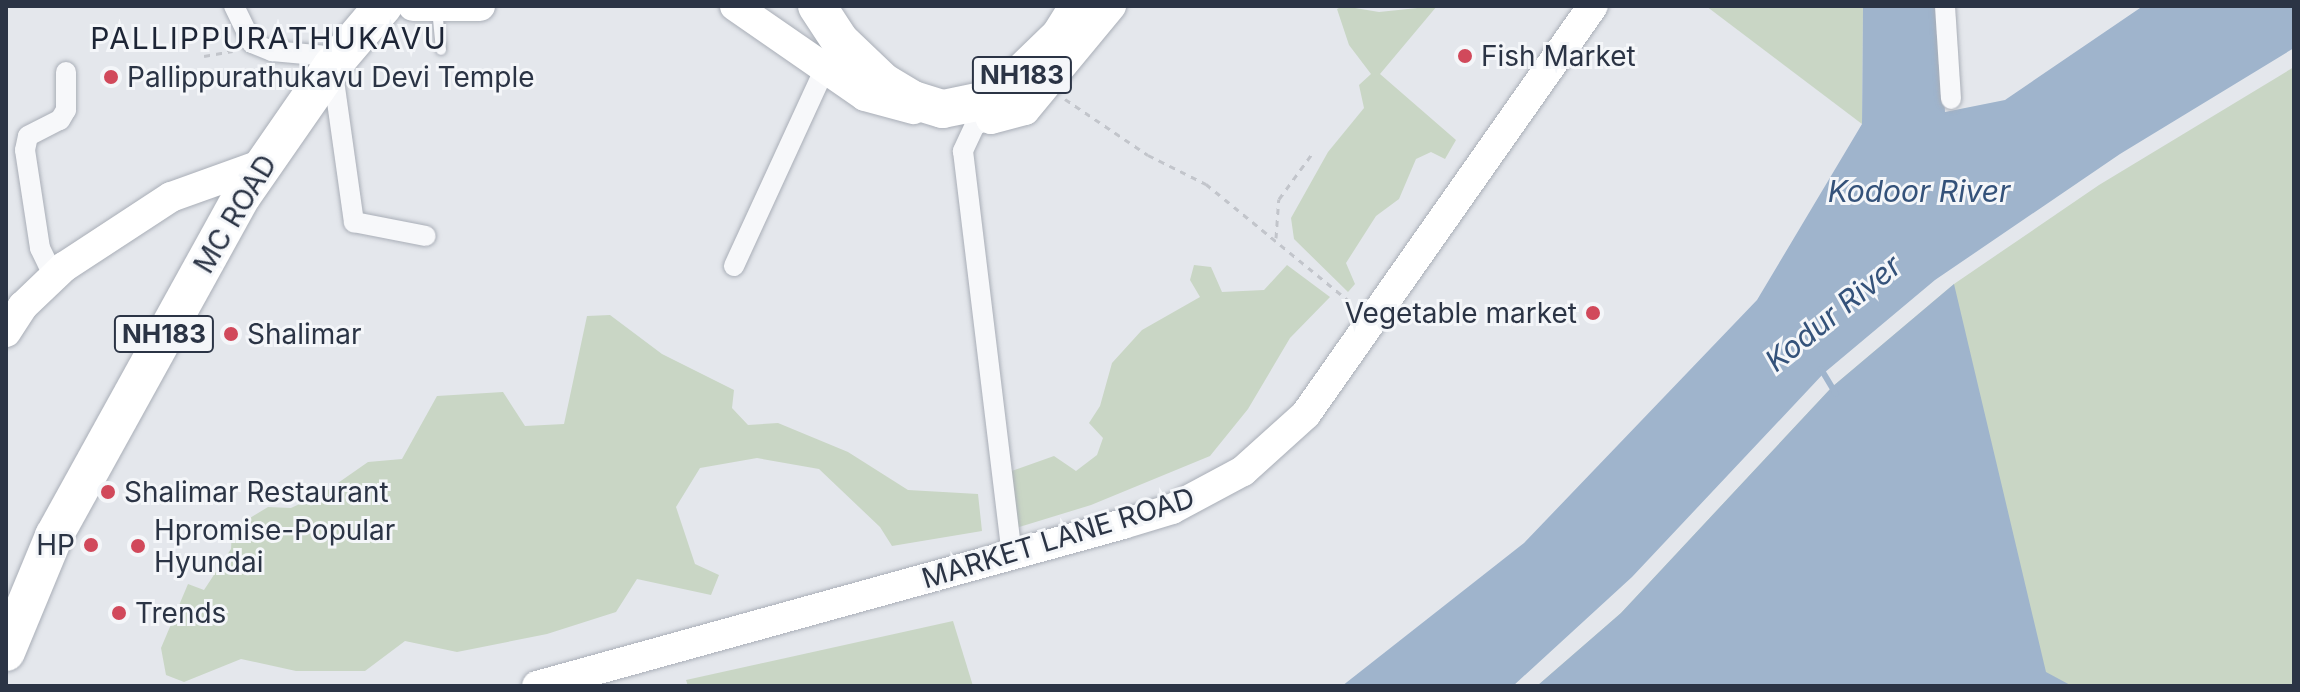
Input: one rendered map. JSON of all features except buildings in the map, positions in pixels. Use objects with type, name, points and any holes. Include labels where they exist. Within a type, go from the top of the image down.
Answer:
[{"type":"highway","name":"MC ROAD","points":[[6,652],[34,577],[74,496],[263,164],[335,62],[383,6]]},
{"type":"highway","name":"NH183","points":[[817,6],[840,41],[883,82],[913,100],[943,109],[988,112],[1060,36],[1079,6]]},
{"type":"main road","points":[[425,8],[480,6]]},
{"type":"main road","points":[[735,6],[824,70],[879,100],[905,109],[943,109]]},
{"type":"main road","points":[[988,112],[1025,110],[1050,86],[1111,6]]},
{"type":"main road","name":"MARKET LANE ROAD","points":[[537,686],[1172,509],[1243,471],[1291,433],[1593,6]]},
{"type":"main road","points":[[6,332],[23,306],[54,277],[171,197],[263,164]]},
{"type":"street","points":[[234,6],[248,37],[272,51],[335,62],[354,222],[426,236]]},
{"type":"street","points":[[1945,6],[1951,99]]},
{"type":"street","points":[[734,266],[824,70]]},
{"type":"street","points":[[54,277],[40,248],[25,150],[28,136],[60,120],[66,110],[66,72]]},
{"type":"street","points":[[988,112],[975,125],[963,151],[1012,556]]},
{"type":"lane","points":[[425,8],[441,50]]},
{"type":"path","points":[[204,56],[230,54],[248,37]]},
{"type":"path","points":[[1050,86],[1148,155],[1206,184],[1276,238],[1372,321]]},
{"type":"path","points":[[1276,238],[1279,199],[1314,151]]},
{"type":"green space","points":[[1343,6],[1379,12],[1437,6],[1380,74],[1456,140],[1445,159],[1431,152],[1416,159],[1399,199],[1376,216],[1346,263],[1355,284],[1348,292],[1294,239],[1291,218],[1328,152],[1364,108],[1359,85],[1371,74],[1349,45],[1337,9]]},
{"type":"green space","points":[[1706,6],[1863,6],[1862,124]]},
{"type":"green space","points":[[2294,67],[2294,686],[1537,686],[1621,613],[1832,387],[1954,284],[2099,185]]},
{"type":"green space","points":[[1194,265],[1211,267],[1222,292],[1264,290],[1287,265],[1330,297],[1290,338],[1248,409],[1210,456],[1091,505],[1013,529],[1006,473],[1054,456],[1076,471],[1097,455],[1103,438],[1089,423],[1100,406],[1112,363],[1142,330],[1200,297],[1190,280]]},
{"type":"green space","points":[[610,315],[662,354],[734,390],[732,408],[748,425],[778,423],[848,452],[908,490],[978,494],[982,531],[892,546],[880,527],[819,469],[757,458],[700,468],[676,507],[695,564],[719,575],[711,595],[637,579],[616,612],[547,634],[457,652],[405,641],[365,671],[296,671],[241,659],[184,682],[166,675],[161,648],[188,584],[204,590],[231,549],[232,529],[268,507],[291,508],[325,492],[368,462],[402,459],[437,396],[503,392],[525,426],[564,424],[587,316]]},
{"type":"green space","points":[[953,621],[973,686],[688,686],[686,680]]},
{"type":"water","name":"Kodoor River","points":[[1863,6],[1939,6],[1945,112],[2005,100],[2143,6],[2294,6],[2294,48],[2120,154],[1935,280],[1824,373],[1632,577],[1513,686],[1342,686],[1524,543],[1757,300],[1862,124]]},
{"type":"water","points":[[1954,284],[2046,672],[2072,686],[1537,686],[1621,613],[1832,387]]},
{"type":"waterway","points":[[1821,369],[1836,394]]},
{"type":"place","name":"Fish Market","points":[[1465,56]]},
{"type":"place","name":"Pallippurathukavu Devi Temple","points":[[111,77]]},
{"type":"place","name":"Vegetable market","points":[[1593,313]]},
{"type":"place","name":"Shalimar","points":[[231,334]]},
{"type":"place","name":"Shalimar Restaurant","points":[[108,492]]},
{"type":"place","name":"HP","points":[[91,545]]},
{"type":"place","name":"Hpromise-Popular Hyundai","points":[[138,546]]},
{"type":"place","name":"Trends","points":[[119,613]]},
{"type":"district","name":"PALLIPPURATHUKAVU","points":[[269,38]]},
{"type":"water label","name":"Kodur River","points":[[1833,313]]}]
